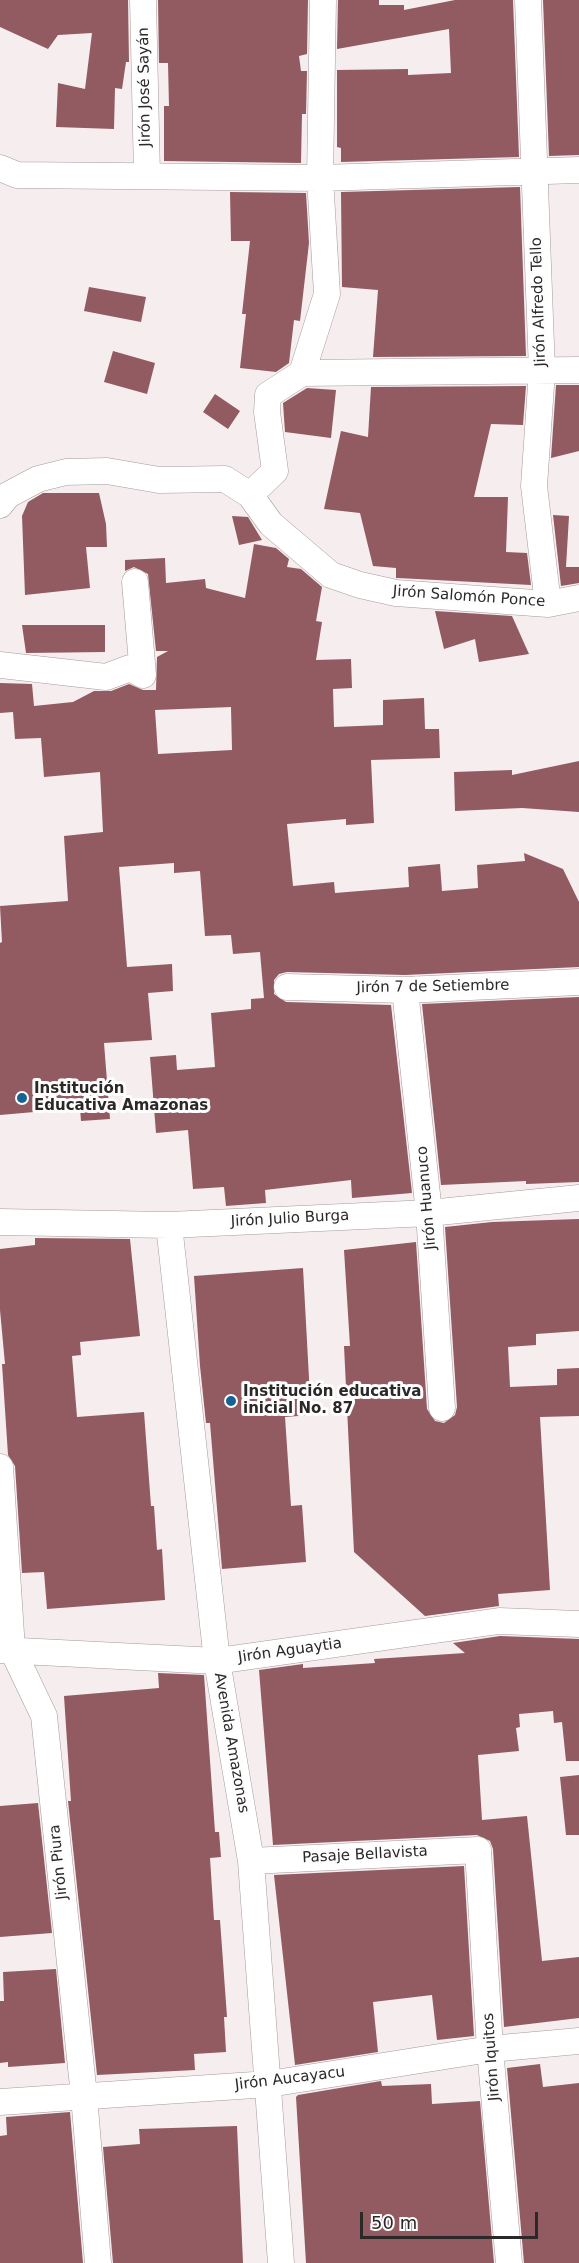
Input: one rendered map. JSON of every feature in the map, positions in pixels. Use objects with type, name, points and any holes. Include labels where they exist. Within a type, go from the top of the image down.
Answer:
[{"type":"street","name":"Jirón José Sayán","points":[[143,0],[147,175]]},
{"type":"street","points":[[302,373],[327,294],[320,178],[323,0]]},
{"type":"street","name":"Jirón Alfredo Tello","points":[[528,0],[542,371],[534,486],[548,604]]},
{"type":"street","points":[[0,168],[16,175],[320,178],[579,170]]},
{"type":"street","points":[[0,505],[8,495],[38,479],[76,472],[107,471],[159,480],[225,479],[250,495],[275,471],[267,412],[268,395],[302,373],[579,370]]},
{"type":"street","name":"Jirón Salomón Ponce","points":[[250,495],[271,524],[331,575],[396,593],[548,604],[579,598]]},
{"type":"street","points":[[0,665],[106,677],[130,668],[142,675],[135,582]]},
{"type":"street","name":"Jirón 7 de Setiembre","points":[[287,987],[405,990],[579,982]]},
{"type":"street","name":"Jirón Huanuco","points":[[405,990],[429,1212],[442,1408]]},
{"type":"street","name":"Jirón Julio Burga","points":[[0,1222],[169,1225],[429,1212],[579,1198]]},
{"type":"street","name":"Avenida Amazonas","points":[[169,1225],[217,1661],[251,1861],[281,2263]]},
{"type":"street","name":"Jirón Piura","points":[[0,1467],[6,1650],[44,1716],[84,2096],[98,2263]]},
{"type":"street","name":"Jirón Aguaytia","points":[[6,1650],[217,1661],[499,1621],[579,1624]]},
{"type":"street","name":"Pasaje Bellavista","points":[[251,1861],[478,1850]]},
{"type":"street","name":"Jirón Iquitos","points":[[478,1850],[490,2049],[509,2263]]},
{"type":"street","name":"Jirón Aucayacu","points":[[0,2102],[269,2084],[490,2049],[579,2041]]},
{"type":"street","points":[[548,2044],[579,2062]]},
{"type":"building","points":[[0,0],[128,0],[129,62],[126,62],[122,89],[115,88],[114,129],[56,127],[58,83],[85,89],[92,33],[58,35],[48,49],[0,27]]},
{"type":"building","points":[[158,0],[308,0],[307,54],[299,56],[301,71],[307,71],[306,114],[302,114],[301,163],[164,161],[164,106],[169,106],[168,63],[159,63]]},
{"type":"building","points":[[338,0],[379,0],[379,5],[404,5],[404,10],[455,0],[513,0],[519,157],[341,162],[341,148],[337,147],[337,70],[408,69],[408,75],[451,73],[449,29],[337,49]]},
{"type":"building","points":[[543,0],[579,0],[579,155],[549,156]]},
{"type":"building","points":[[520,187],[526,356],[373,357],[378,290],[342,287],[341,192]]},
{"type":"building","points":[[230,192],[306,193],[309,243],[300,321],[294,320],[289,363],[276,372],[240,368],[246,314],[242,314],[250,241],[231,241]]},
{"type":"building","points":[[89,287],[146,297],[141,322],[84,311]]},
{"type":"building","points":[[113,351],[155,363],[147,394],[104,382]]},
{"type":"building","points":[[556,385],[579,385],[579,451],[551,458]]},
{"type":"building","points":[[526,386],[523,425],[491,424],[474,497],[508,497],[506,552],[527,553],[531,585],[396,578],[396,568],[373,566],[360,513],[324,509],[341,431],[368,437],[371,387]]},
{"type":"building","points":[[307,388],[336,390],[331,438],[285,432],[283,403]]},
{"type":"building","points":[[215,394],[240,411],[228,429],[203,412]]},
{"type":"building","points":[[43,493],[99,493],[106,524],[107,547],[86,547],[90,588],[25,595],[22,516],[28,502]]},
{"type":"building","points":[[553,515],[569,516],[566,567],[579,567],[579,583],[561,586]]},
{"type":"building","points":[[232,516],[248,517],[262,540],[239,545]]},
{"type":"building","points":[[254,544],[276,548],[289,559],[287,567],[301,569],[322,587],[316,621],[322,622],[316,660],[351,659],[352,688],[333,689],[334,727],[383,725],[383,700],[424,698],[425,729],[439,729],[440,758],[371,760],[374,823],[346,825],[346,819],[287,824],[293,886],[334,882],[335,893],[409,887],[408,867],[440,864],[442,891],[478,888],[477,865],[525,861],[524,853],[563,869],[579,902],[579,967],[405,975],[287,972],[279,974],[274,980],[274,994],[286,1002],[391,1005],[412,1193],[352,1198],[351,1180],[265,1190],[266,1203],[226,1206],[224,1187],[193,1189],[188,1130],[156,1133],[150,1057],[176,1055],[177,1070],[215,1067],[211,1013],[251,1009],[251,999],[264,998],[260,952],[233,954],[231,935],[205,936],[200,871],[174,873],[174,863],[119,867],[127,967],[172,964],[173,991],[148,993],[152,1040],[104,1043],[110,1119],[81,1121],[80,1108],[0,1115],[0,943],[2,942],[0,906],[68,901],[64,836],[103,832],[100,772],[44,777],[41,738],[15,739],[13,712],[0,713],[0,683],[32,684],[34,706],[73,702],[94,691],[111,691],[129,684],[143,690],[156,690],[157,657],[168,651],[156,651],[148,574],[134,567],[125,571],[125,560],[165,558],[166,583],[205,579],[206,588],[245,598]],"holes":[[[231,707],[232,750],[158,754],[155,710]]]},
{"type":"building","points":[[435,611],[512,616],[529,654],[479,662],[475,639],[444,649]]},
{"type":"building","points":[[22,625],[105,625],[105,652],[26,653]]},
{"type":"building","points":[[579,761],[579,812],[522,808],[455,811],[454,772],[512,770],[512,775]]},
{"type":"building","points":[[579,997],[579,1182],[526,1184],[526,1181],[441,1185],[422,1004]]},
{"type":"building","points":[[579,1219],[579,1331],[536,1334],[536,1345],[508,1347],[510,1387],[557,1385],[557,1369],[579,1368],[579,1416],[540,1417],[550,1590],[498,1594],[499,1606],[425,1616],[354,1552],[344,1346],[350,1346],[344,1250],[416,1242],[427,1409],[435,1421],[444,1423],[455,1415],[457,1407],[445,1227],[492,1222]]},
{"type":"building","points":[[35,1238],[130,1239],[140,1336],[80,1342],[81,1355],[72,1356],[77,1417],[144,1412],[151,1506],[154,1506],[157,1550],[162,1549],[165,1600],[47,1609],[44,1572],[22,1573],[15,1466],[8,1455],[2,1364],[5,1364],[0,1310],[0,1249],[35,1245]]},
{"type":"building","points":[[303,1268],[311,1415],[285,1417],[291,1506],[302,1505],[306,1562],[222,1569],[210,1423],[206,1423],[200,1366],[194,1276]]},
{"type":"building","points":[[500,1636],[579,1639],[579,1761],[566,1761],[562,1722],[554,1723],[553,1711],[519,1714],[520,1727],[516,1728],[519,1751],[478,1755],[482,1820],[527,1816],[542,1961],[579,1957],[579,2018],[504,2027],[493,1849],[490,1841],[477,1835],[273,1845],[259,1670],[303,1664],[303,1668],[375,1663],[374,1659],[465,1653],[453,1643]]},
{"type":"building","points":[[158,1673],[204,1675],[215,1832],[219,1832],[221,1857],[210,1858],[214,1920],[220,1920],[227,2017],[224,2017],[226,2052],[194,2054],[195,2070],[97,2075],[68,1801],[71,1801],[64,1696],[159,1688]]},
{"type":"building","points":[[579,1775],[579,1835],[566,1835],[560,1777]]},
{"type":"building","points":[[38,1803],[52,1933],[0,1937],[0,1806]]},
{"type":"building","points":[[464,1866],[474,2036],[437,2040],[432,1995],[373,2002],[378,2052],[295,2065],[274,1875]]},
{"type":"building","points":[[56,1969],[65,2063],[8,2067],[8,2062],[0,2063],[0,2001],[4,2001],[3,1972]]},
{"type":"building","points":[[540,2064],[543,2087],[579,2083],[579,2263],[524,2263],[507,2068]]},
{"type":"building","points":[[381,2081],[382,2086],[431,2084],[432,2104],[480,2101],[494,2263],[306,2263],[296,2097]]},
{"type":"building","points":[[70,2112],[83,2263],[0,2263],[0,2136],[7,2135],[6,2117]]},
{"type":"building","points":[[237,2126],[243,2263],[113,2263],[103,2147],[140,2144],[139,2129]]},
{"type":"place","name":"Institución Educativa Amazonas","points":[[22,1098]]},
{"type":"place","name":"Institución educativa inicial No. 87","points":[[231,1401]]}]
